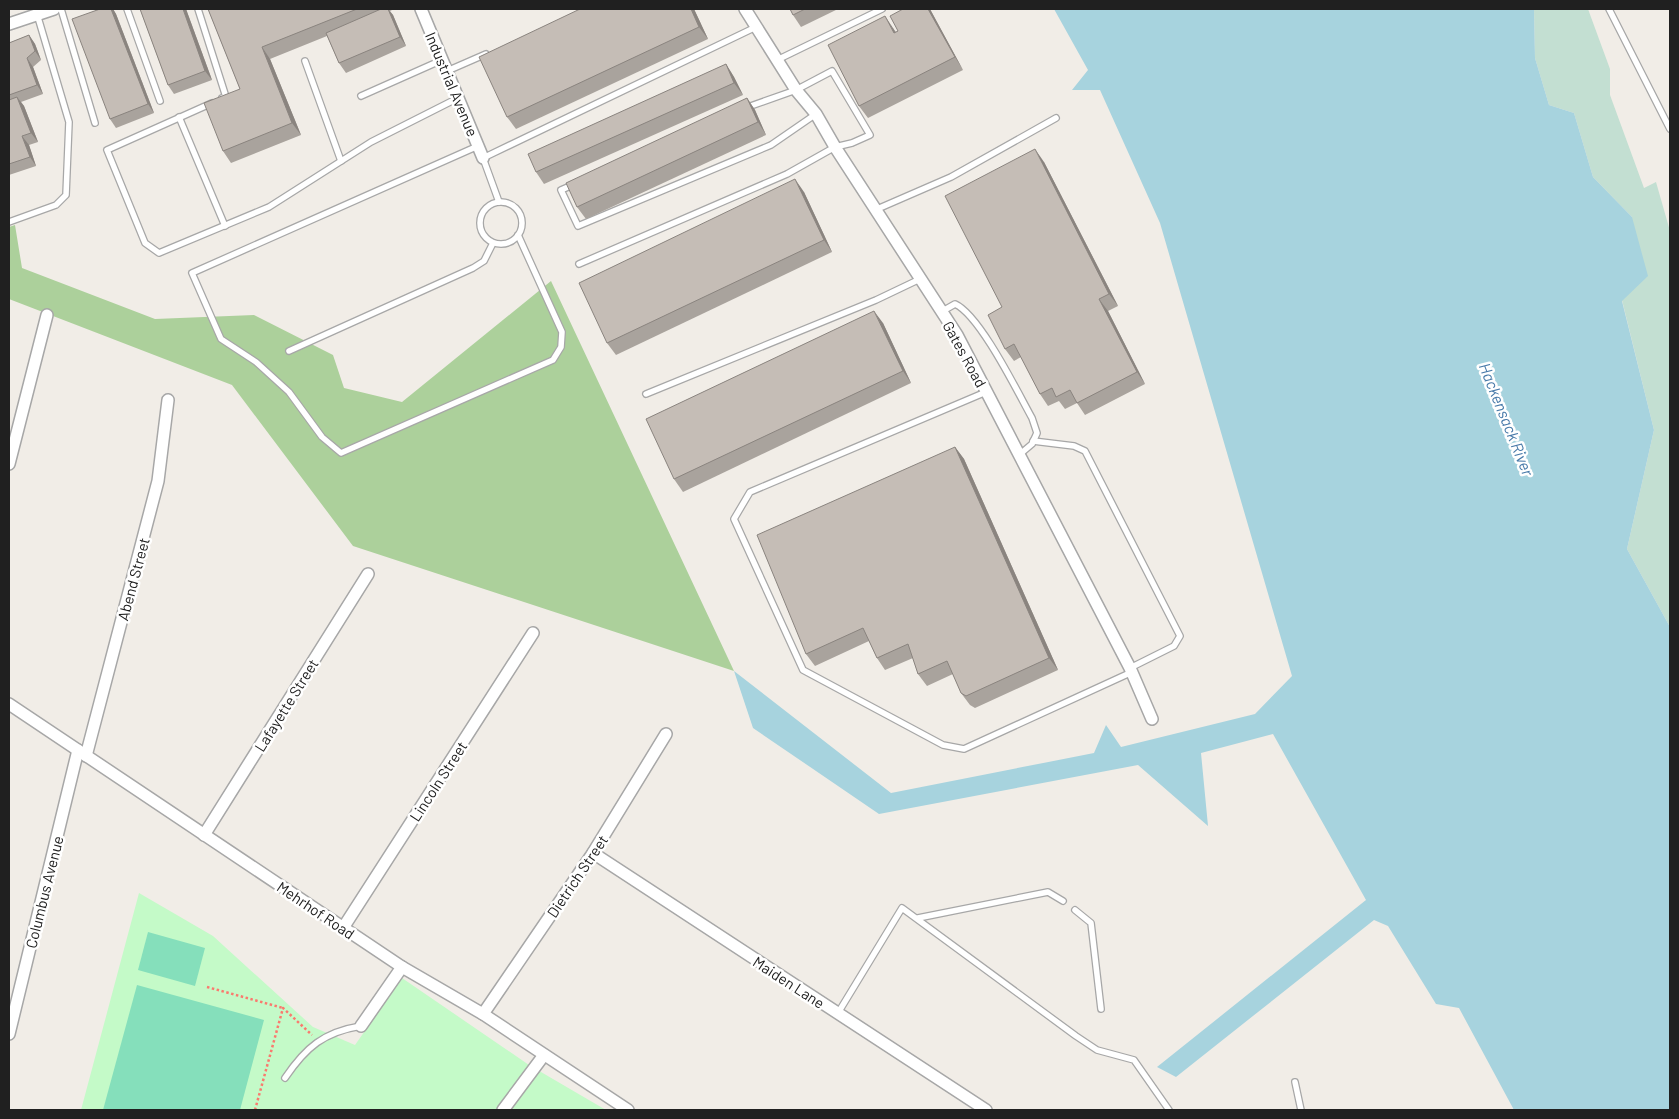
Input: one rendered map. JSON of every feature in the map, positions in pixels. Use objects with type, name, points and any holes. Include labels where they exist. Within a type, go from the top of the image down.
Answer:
[{"type":"street","points":[[9,24],[54,9]]},
{"type":"street","name":"Gates Road","points":[[745,9],[796,90],[816,114],[875,210],[957,336],[1131,670],[1152,719]]},
{"type":"street","name":"Industrial Avenue","points":[[426,10],[442,60],[483,158]]},
{"type":"street","points":[[9,464],[47,315]]},
{"type":"street","name":"Abend Street","points":[[82,753],[158,481],[168,400]]},
{"type":"street","name":"Lafayette Street","points":[[204,835],[368,574]]},
{"type":"street","name":"Lincoln Street","points":[[343,928],[533,633]]},
{"type":"street","name":"Mehrhof Road","points":[[9,704],[402,967],[483,1014],[628,1110]]},
{"type":"street","name":"Dietrich Street","points":[[483,1014],[593,853],[666,734]]},
{"type":"street","name":"Columbus Avenue","points":[[9,1034],[82,753]]},
{"type":"street","name":"Maiden Lane","points":[[593,853],[986,1110]]},
{"type":"street","points":[[361,1026],[402,967]]},
{"type":"street","points":[[503,1110],[544,1055]]},
{"type":"lane","points":[[61,9],[95,123]]},
{"type":"lane","points":[[127,9],[160,102]]},
{"type":"lane","points":[[198,9],[226,97],[107,150],[145,242],[159,253],[268,207],[371,142],[458,98]]},
{"type":"lane","points":[[778,60],[882,9]]},
{"type":"lane","points":[[1609,9],[1670,129]]},
{"type":"lane","points":[[9,222],[56,205],[66,195],[69,122],[37,14]]},
{"type":"lane","points":[[499,202],[483,158],[756,28]]},
{"type":"lane","points":[[447,71],[491,52]]},
{"type":"lane","points":[[361,96],[442,60]]},
{"type":"lane","points":[[304,61],[341,161]]},
{"type":"lane","points":[[579,264],[787,174],[835,147],[852,144],[870,135],[832,72],[796,90],[742,109]]},
{"type":"lane","points":[[579,182],[561,190],[578,226],[771,145],[816,114]]},
{"type":"lane","points":[[179,118],[225,226]]},
{"type":"lane","points":[[875,210],[951,177],[1056,118]]},
{"type":"lane","points":[[478,146],[192,273],[221,339],[256,362],[289,392],[322,437],[341,453],[553,360],[561,348],[562,332],[518,235]]},
{"type":"lane","points":[[499,202],[512,205],[521,215],[521,229],[518,235],[507,243],[493,242],[483,234],[480,220],[486,208],[499,202]]},
{"type":"lane","points":[[288,351],[473,268],[484,261],[493,242]]},
{"type":"lane","points":[[646,394],[876,300],[920,279]]},
{"type":"lane","points":[[941,312],[955,304],[961,307],[982,333],[1032,418],[1037,433],[1033,441],[1019,454]]},
{"type":"lane","points":[[986,392],[750,492],[734,519],[804,670],[943,745],[964,749],[1131,670],[1174,646],[1180,636],[1085,451],[1074,446],[1033,441]]},
{"type":"lane","points":[[918,918],[1048,892],[1063,901]]},
{"type":"lane","points":[[838,1014],[902,908],[1097,1050],[1134,1060],[1169,1110]]},
{"type":"lane","points":[[1075,910],[1091,923],[1100,1009]]},
{"type":"lane","points":[[285,1078],[300,1057],[324,1037],[343,1029],[361,1026]]},
{"type":"lane","points":[[1295,1082],[1301,1110]]},
{"type":"path","points":[[207,986],[282,1008],[317,1042]]},
{"type":"path","points":[[255,1110],[282,1008]]},
{"type":"green space","points":[[1534,9],[1588,9],[1610,69],[1610,95],[1644,188],[1656,182],[1670,231],[1670,627],[1627,549],[1654,430],[1622,300],[1632,217],[1593,177],[1574,113],[1549,105],[1535,58]]},
{"type":"green space","points":[[15,225],[22,268],[155,319],[254,315],[333,355],[344,388],[402,402],[551,281],[734,671],[353,546],[232,385],[9,299],[9,227]]},
{"type":"green space","points":[[139,893],[213,936],[313,1027],[355,1045],[402,978],[529,1065],[606,1110],[81,1110]]},
{"type":"green space","points":[[148,932],[205,948],[195,986],[138,970]]},
{"type":"green space","points":[[137,985],[264,1020],[240,1110],[103,1110]]},
{"type":"water","name":"Hackensack River","points":[[1054,9],[1534,9],[1535,58],[1549,105],[1574,113],[1593,177],[1632,217],[1648,276],[1622,301],[1654,430],[1627,549],[1670,627],[1670,1110],[1514,1110],[1459,1008],[1436,1004],[1388,926],[1374,920],[1176,1077],[1157,1067],[1366,900],[1273,734],[1201,753],[1208,826],[1138,765],[879,814],[753,728],[734,671],[891,793],[1094,753],[1106,725],[1121,747],[1255,714],[1292,676],[1160,223],[1100,90],[1072,90],[1088,70]]},
{"type":"building","points":[[100,9],[111,9],[148,104],[110,119],[72,19]]},
{"type":"building","points":[[140,9],[183,9],[205,71],[168,85]]},
{"type":"building","points":[[208,9],[357,9],[262,47],[292,123],[223,151],[204,103],[240,89]]},
{"type":"building","points":[[381,9],[388,9],[400,37],[339,63],[326,33]]},
{"type":"building","points":[[580,9],[691,9],[699,27],[507,117],[479,57]]},
{"type":"building","points":[[790,9],[805,9],[793,15]]},
{"type":"building","points":[[903,9],[928,9],[955,57],[859,106],[828,45],[885,16],[894,33],[898,31],[890,16]]},
{"type":"building","points":[[29,35],[35,51],[27,58],[37,85],[9,95],[9,43]]},
{"type":"building","points":[[726,64],[734,83],[536,172],[528,154]]},
{"type":"building","points":[[17,97],[31,133],[22,136],[30,157],[9,164],[9,100]]},
{"type":"building","points":[[747,98],[758,122],[577,207],[566,183]]},
{"type":"building","points":[[1035,149],[1109,294],[1099,299],[1137,372],[1077,403],[1070,390],[1056,397],[1052,388],[1040,394],[1014,344],[1005,349],[988,315],[1002,307],[945,196]]},
{"type":"building","points":[[795,179],[824,240],[607,343],[579,283]]},
{"type":"building","points":[[874,311],[903,371],[674,479],[646,419]]},
{"type":"building","points":[[955,447],[1049,658],[966,696],[961,693],[947,661],[918,674],[908,644],[877,658],[863,628],[806,654],[757,535]]}]
